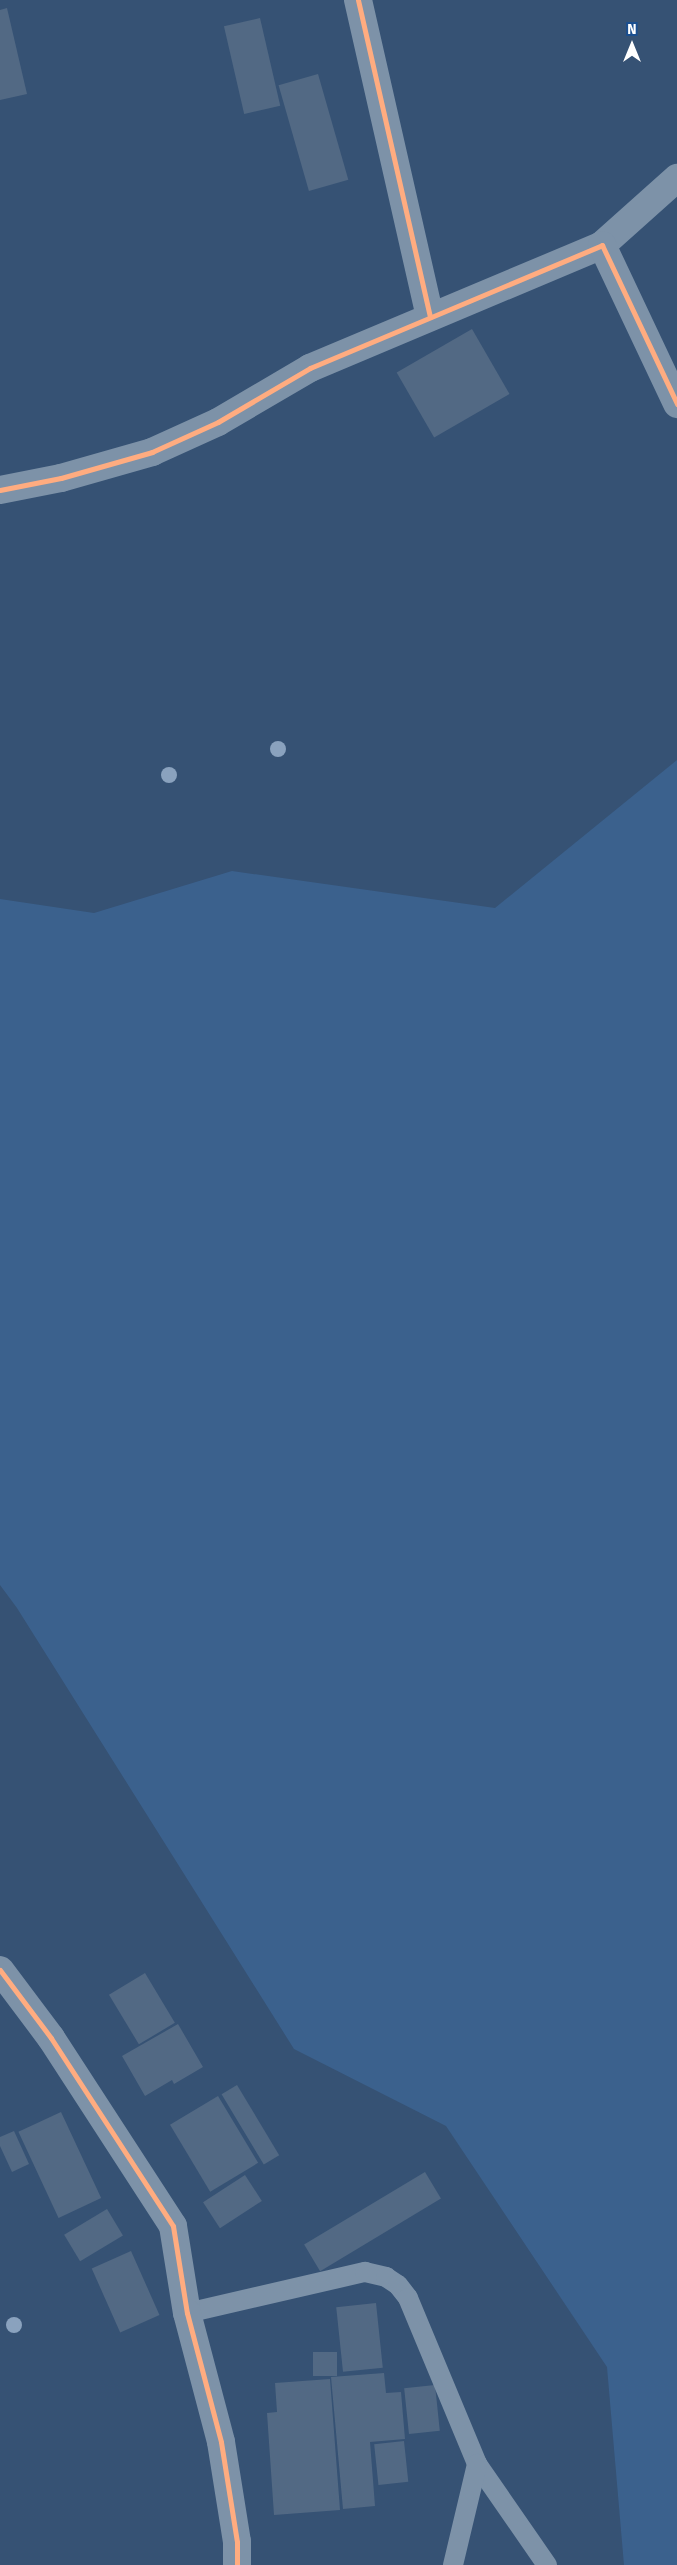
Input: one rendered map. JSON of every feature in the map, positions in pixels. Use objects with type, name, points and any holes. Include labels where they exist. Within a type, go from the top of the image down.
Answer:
[{"type":"street","points":[[358,0],[430,317]]},
{"type":"street","points":[[0,490],[61,478],[152,452],[218,422],[310,368],[602,245],[677,178]]},
{"type":"street","points":[[602,245],[677,404]]},
{"type":"street","points":[[0,1970],[51,2038],[173,2226],[187,2314],[221,2442],[237,2542],[237,2565]]},
{"type":"lane","points":[[187,2314],[348,2274],[365,2272],[386,2277],[398,2285],[408,2298],[478,2464],[546,2565]]},
{"type":"lane","points":[[454,2565],[478,2464]]},
{"type":"water","points":[[677,760],[677,2565],[624,2565],[607,2367],[446,2126],[294,2049],[17,1608],[0,1585],[0,899],[94,913],[232,871],[495,908]]},
{"type":"building","points":[[7,8],[27,94],[0,100],[0,10]]},
{"type":"building","points":[[260,18],[280,106],[244,114],[224,26]]},
{"type":"building","points":[[318,74],[348,180],[309,191],[279,85]]},
{"type":"building","points":[[472,329],[510,394],[434,437],[397,372]]},
{"type":"building","points":[[145,1973],[175,2023],[139,2044],[109,1995]]},
{"type":"building","points":[[178,2024],[203,2067],[174,2084],[172,2080],[145,2096],[122,2056]]},
{"type":"building","points":[[237,2085],[279,2155],[264,2165],[222,2094]]},
{"type":"building","points":[[218,2096],[258,2163],[210,2192],[170,2125]]},
{"type":"building","points":[[61,2112],[101,2198],[59,2218],[18,2132]]},
{"type":"building","points":[[14,2131],[29,2164],[12,2172],[0,2146],[0,2137]]},
{"type":"building","points":[[425,2172],[441,2199],[320,2271],[304,2245]]},
{"type":"building","points":[[245,2175],[262,2201],[220,2228],[203,2202]]},
{"type":"building","points":[[107,2209],[123,2236],[80,2261],[64,2235]]},
{"type":"building","points":[[131,2251],[159,2315],[120,2332],[92,2268]]},
{"type":"building","points":[[376,2303],[383,2368],[343,2372],[336,2307]]},
{"type":"building","points":[[313,2352],[337,2352],[337,2376],[313,2376]]},
{"type":"building","points":[[384,2373],[386,2393],[401,2392],[405,2439],[370,2442],[375,2506],[343,2509],[331,2377]]},
{"type":"building","points":[[330,2379],[340,2510],[274,2515],[267,2413],[277,2412],[275,2383]]},
{"type":"building","points":[[435,2385],[440,2431],[409,2434],[404,2388]]},
{"type":"building","points":[[404,2441],[408,2482],[378,2485],[374,2444]]},
{"type":"cycle path","points":[[358,0],[430,317]]},
{"type":"cycle path","points":[[0,490],[61,478],[152,452],[218,422],[310,368],[602,245],[677,404]]},
{"type":"cycle path","points":[[0,1970],[51,2038],[173,2226],[187,2313],[221,2442],[237,2542],[237,2565]]}]
